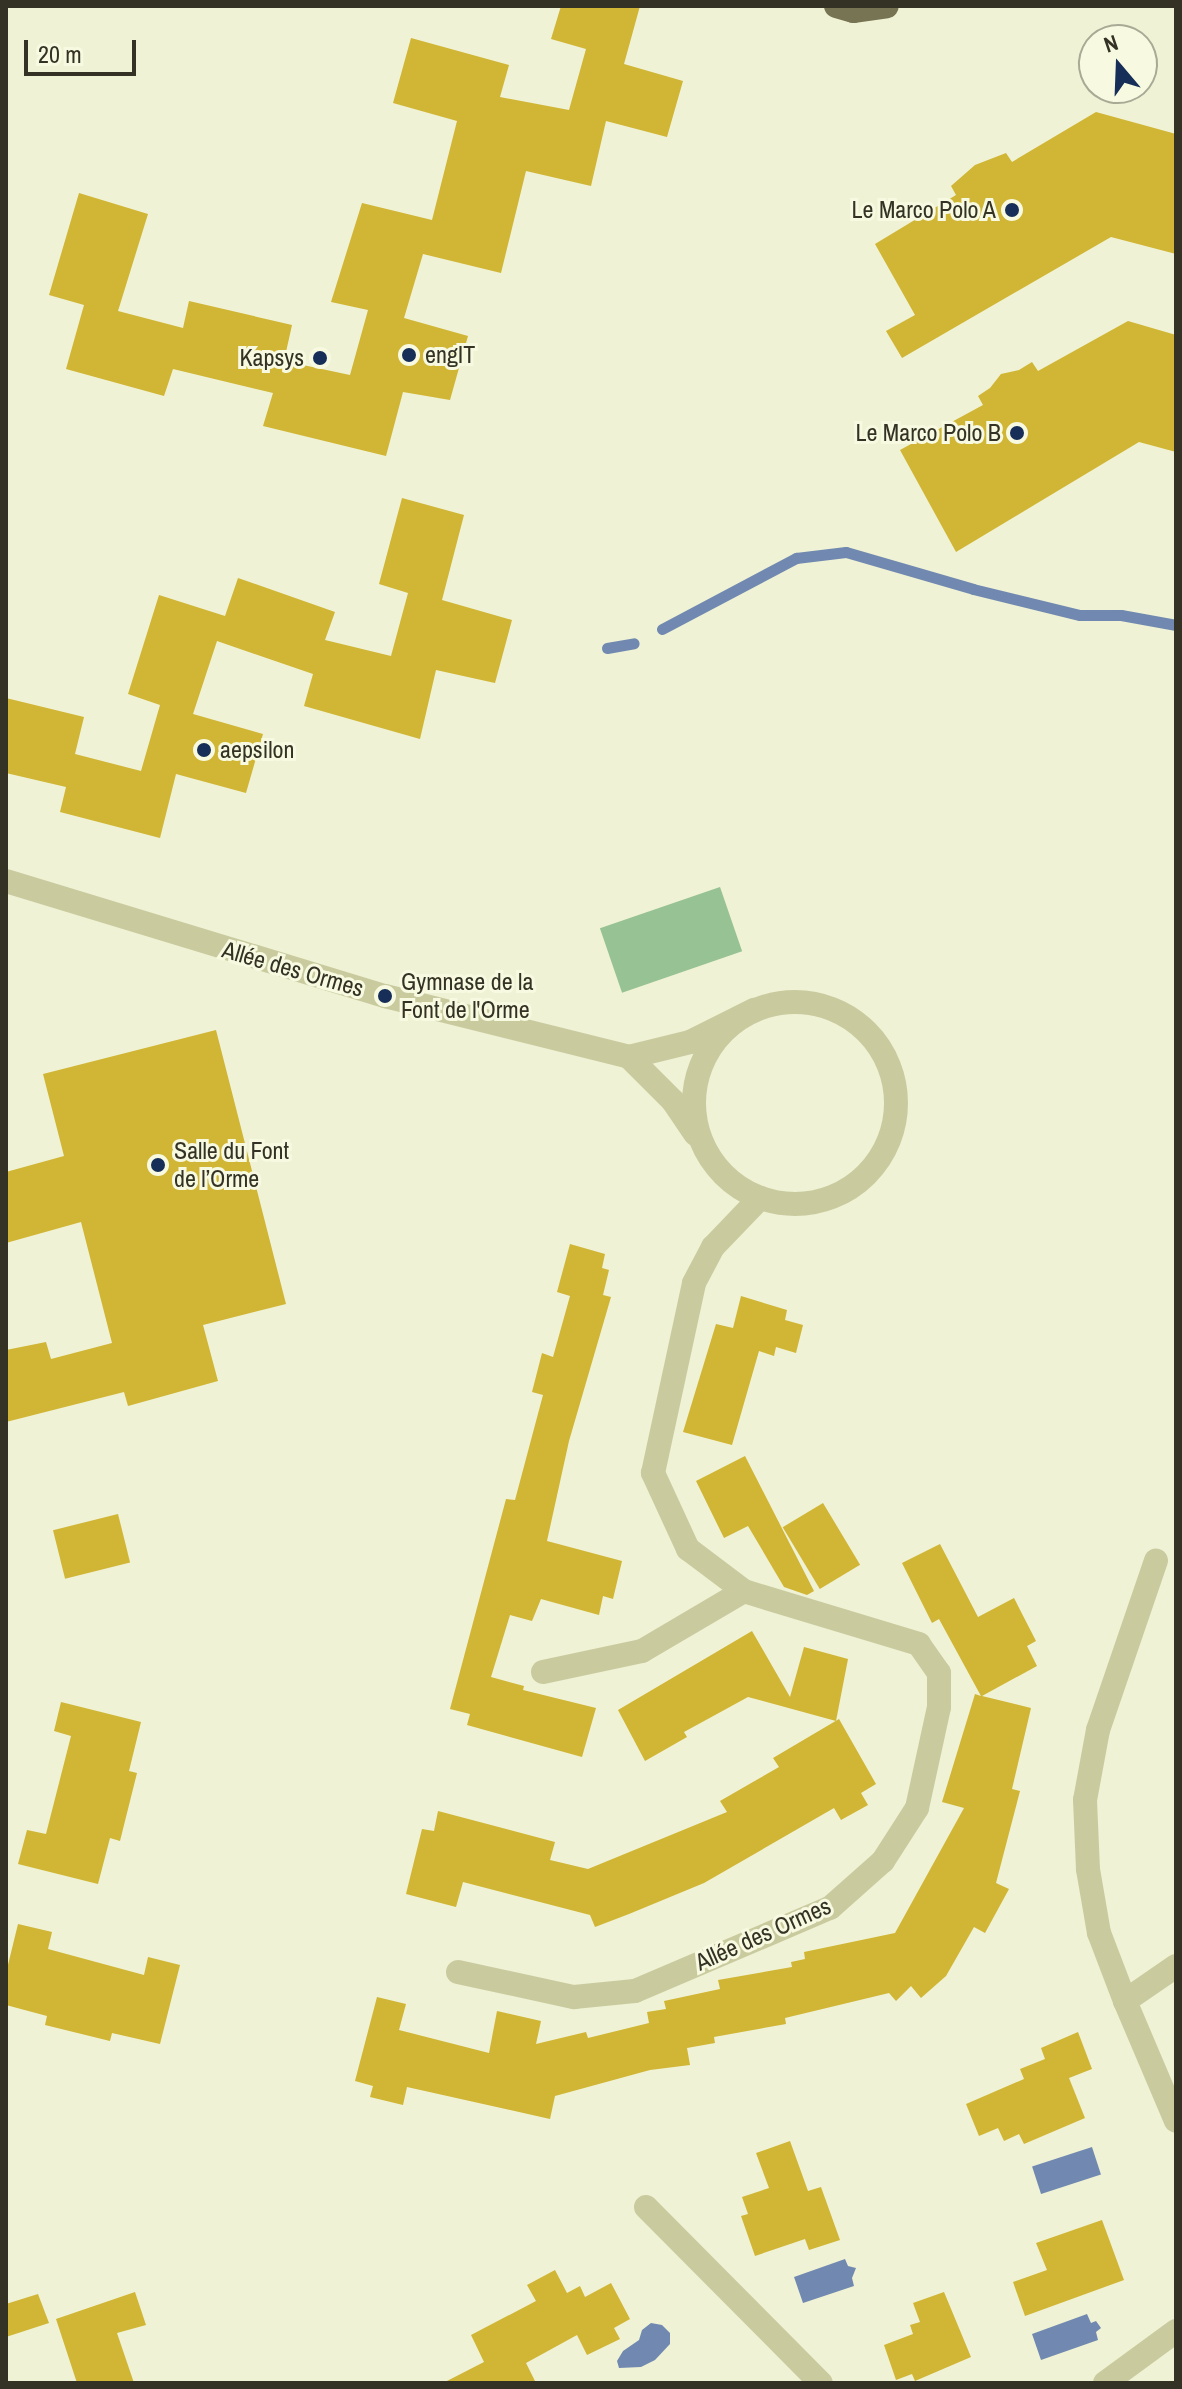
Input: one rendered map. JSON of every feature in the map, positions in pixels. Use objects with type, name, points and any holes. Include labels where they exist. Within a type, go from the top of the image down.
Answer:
[{"type":"main road","points":[[836,6],[853,11],[887,6]]},
{"type":"street","name":"Allée des Ormes","points":[[6,881],[385,996],[629,1057],[690,1042],[754,1010]]},
{"type":"street","points":[[629,1057],[673,1101],[720,1171],[738,1187],[760,1198],[803,1203],[824,1200],[853,1186],[876,1163],[891,1135],[897,1103],[892,1071],[877,1043],[854,1020],[825,1006],[801,1001],[776,1003],[754,1010],[726,1029],[706,1055],[695,1086],[695,1119],[706,1150]]},
{"type":"street","name":"Allée des Ormes","points":[[458,1972],[574,1997],[635,1991],[830,1908],[883,1861],[917,1808],[939,1707],[939,1673],[919,1644],[744,1591],[688,1549],[653,1473],[694,1283],[713,1247],[760,1198]]},
{"type":"street","points":[[1156,1561],[1098,1730],[1085,1800],[1088,1869],[1099,1933],[1176,2121]]},
{"type":"street","points":[[543,1672],[642,1651],[744,1591]]},
{"type":"street","points":[[1125,2001],[1176,1966]]},
{"type":"street","points":[[646,2207],[821,2383]]},
{"type":"street","points":[[1105,2383],[1176,2331]]},
{"type":"green space","points":[[720,887],[742,951],[622,993],[600,928]]},
{"type":"water","points":[[1092,2147],[1101,2175],[1041,2194],[1032,2166]]},
{"type":"water","points":[[845,2259],[848,2266],[856,2268],[852,2278],[854,2286],[803,2303],[794,2277]]},
{"type":"water","points":[[1087,2314],[1091,2323],[1096,2321],[1101,2328],[1096,2332],[1098,2340],[1041,2360],[1032,2334]]},
{"type":"water","points":[[651,2323],[662,2325],[670,2333],[670,2344],[655,2360],[641,2367],[619,2368],[617,2361],[623,2351],[639,2340],[642,2330]]},
{"type":"building","points":[[561,6],[640,6],[624,64],[683,81],[667,137],[606,121],[591,186],[526,171],[501,273],[423,254],[404,318],[468,336],[450,400],[403,392],[386,456],[263,426],[273,393],[173,369],[164,396],[66,369],[84,305],[49,295],[79,193],[148,214],[118,311],[183,328],[189,301],[292,325],[284,361],[350,375],[368,310],[331,302],[362,203],[432,220],[457,121],[393,103],[411,38],[509,65],[500,97],[569,110],[586,49],[551,39]]},
{"type":"building","name":"Le Marco Polo A","points":[[1096,112],[1176,134],[1176,254],[1111,237],[902,358],[886,331],[915,315],[875,244],[956,195],[951,186],[975,165],[1006,153],[1012,162]]},
{"type":"building","name":"Le Marco Polo B","points":[[1128,321],[1176,335],[1176,452],[1139,442],[956,552],[900,450],[983,405],[978,396],[990,388],[1001,374],[1019,370],[1032,362],[1038,371]]},
{"type":"building","points":[[402,498],[464,515],[442,600],[512,620],[495,683],[436,670],[420,739],[304,706],[313,674],[217,641],[193,714],[263,734],[246,793],[176,774],[160,838],[60,812],[66,787],[6,773],[6,698],[84,717],[75,754],[141,771],[160,705],[128,694],[159,595],[225,616],[238,578],[335,612],[325,640],[391,656],[408,593],[379,584]]},
{"type":"building","name":"Salle du Font de l’Orme","points":[[216,1030],[286,1304],[203,1325],[218,1381],[128,1406],[124,1392],[6,1422],[6,1350],[46,1342],[51,1359],[112,1343],[81,1222],[6,1243],[6,1172],[64,1156],[43,1074]]},
{"type":"building","points":[[570,1244],[605,1254],[602,1268],[609,1270],[603,1295],[611,1297],[569,1441],[547,1541],[622,1561],[613,1599],[603,1596],[599,1615],[541,1599],[532,1621],[510,1615],[491,1677],[524,1686],[523,1690],[596,1708],[582,1757],[467,1725],[470,1714],[450,1709],[506,1499],[515,1500],[543,1395],[532,1392],[542,1353],[553,1357],[570,1296],[557,1292]]},
{"type":"building","points":[[741,1296],[787,1310],[785,1320],[803,1325],[796,1353],[776,1347],[774,1356],[759,1351],[732,1445],[683,1432],[716,1324],[733,1328]]},
{"type":"building","points":[[745,1456],[814,1591],[807,1595],[784,1587],[748,1526],[724,1538],[696,1481]]},
{"type":"building","points":[[823,1503],[860,1565],[820,1589],[783,1527]]},
{"type":"building","points":[[118,1514],[130,1563],[65,1579],[53,1530]]},
{"type":"building","points":[[940,1544],[978,1617],[1014,1598],[1036,1641],[1027,1646],[1037,1666],[982,1696],[1031,1708],[1012,1789],[1020,1791],[996,1883],[1009,1889],[985,1933],[974,1927],[946,1976],[921,1998],[911,1986],[896,2001],[889,1993],[785,2018],[786,2024],[714,2037],[715,2043],[687,2048],[690,2065],[650,2070],[555,2096],[550,2119],[407,2087],[403,2105],[370,2097],[373,2086],[355,2081],[377,1997],[406,2004],[399,2030],[489,2053],[497,2011],[541,2021],[536,2044],[586,2032],[588,2038],[649,2023],[647,2012],[666,2009],[664,2001],[720,1989],[718,1980],[792,1967],[791,1962],[805,1959],[804,1952],[895,1933],[964,1808],[942,1802],[975,1694],[981,1696],[939,1619],[932,1623],[902,1563]]},
{"type":"building","points":[[752,1631],[790,1697],[804,1647],[848,1659],[836,1721],[748,1697],[684,1732],[687,1737],[645,1761],[618,1710]]},
{"type":"building","points":[[61,1702],[141,1722],[129,1771],[137,1773],[120,1841],[110,1838],[98,1884],[18,1864],[27,1830],[46,1834],[71,1736],[54,1731]]},
{"type":"building","points":[[839,1719],[876,1784],[861,1793],[868,1805],[841,1820],[834,1808],[704,1883],[629,1914],[595,1927],[590,1915],[463,1882],[456,1907],[406,1894],[422,1829],[434,1831],[438,1811],[555,1842],[550,1860],[588,1869],[727,1812],[720,1801],[779,1767],[773,1758]]},
{"type":"building","points":[[18,1924],[52,1932],[48,1949],[144,1975],[148,1957],[180,1965],[160,2044],[112,2033],[110,2041],[45,2025],[47,2016],[6,2005],[6,1973]]},
{"type":"building","points":[[1078,2032],[1092,2069],[1069,2078],[1085,2118],[1024,2144],[1019,2134],[1004,2141],[998,2128],[979,2136],[966,2104],[1024,2079],[1020,2069],[1045,2059],[1041,2048]]},
{"type":"building","points":[[790,2141],[808,2191],[821,2187],[840,2240],[809,2250],[805,2239],[755,2256],[741,2216],[748,2214],[742,2197],[769,2188],[756,2153]]},
{"type":"building","points":[[1102,2220],[1124,2280],[1025,2316],[1013,2282],[1047,2270],[1036,2243]]},
{"type":"building","points":[[555,2270],[567,2293],[580,2286],[585,2297],[611,2283],[630,2319],[614,2328],[620,2339],[587,2355],[577,2335],[526,2363],[536,2383],[443,2383],[484,2362],[471,2335],[536,2301],[527,2285]]},
{"type":"building","points":[[135,2292],[146,2325],[117,2333],[134,2383],[77,2383],[56,2319]]},
{"type":"building","points":[[944,2292],[971,2357],[915,2381],[912,2374],[896,2380],[884,2345],[913,2334],[910,2325],[920,2322],[913,2303]]},
{"type":"building","points":[[38,2294],[49,2323],[6,2337],[6,2304]]},
{"type":"waterway","points":[[662,629],[796,558],[846,552],[973,589],[1080,615],[1121,615],[1176,625]]},
{"type":"waterway","points":[[607,648],[634,643]]},
{"type":"place","name":"Le Marco Polo A","points":[[1012,210]]},
{"type":"place","name":"engIT","points":[[409,355]]},
{"type":"place","name":"Kapsys","points":[[320,358]]},
{"type":"place","name":"Le Marco Polo B","points":[[1017,433]]},
{"type":"place","name":"aepsilon","points":[[204,750]]},
{"type":"place","name":"Gymnase de la Font de l'Orme","points":[[385,996]]},
{"type":"place","name":"Salle du Font de l’Orme","points":[[158,1165]]}]
